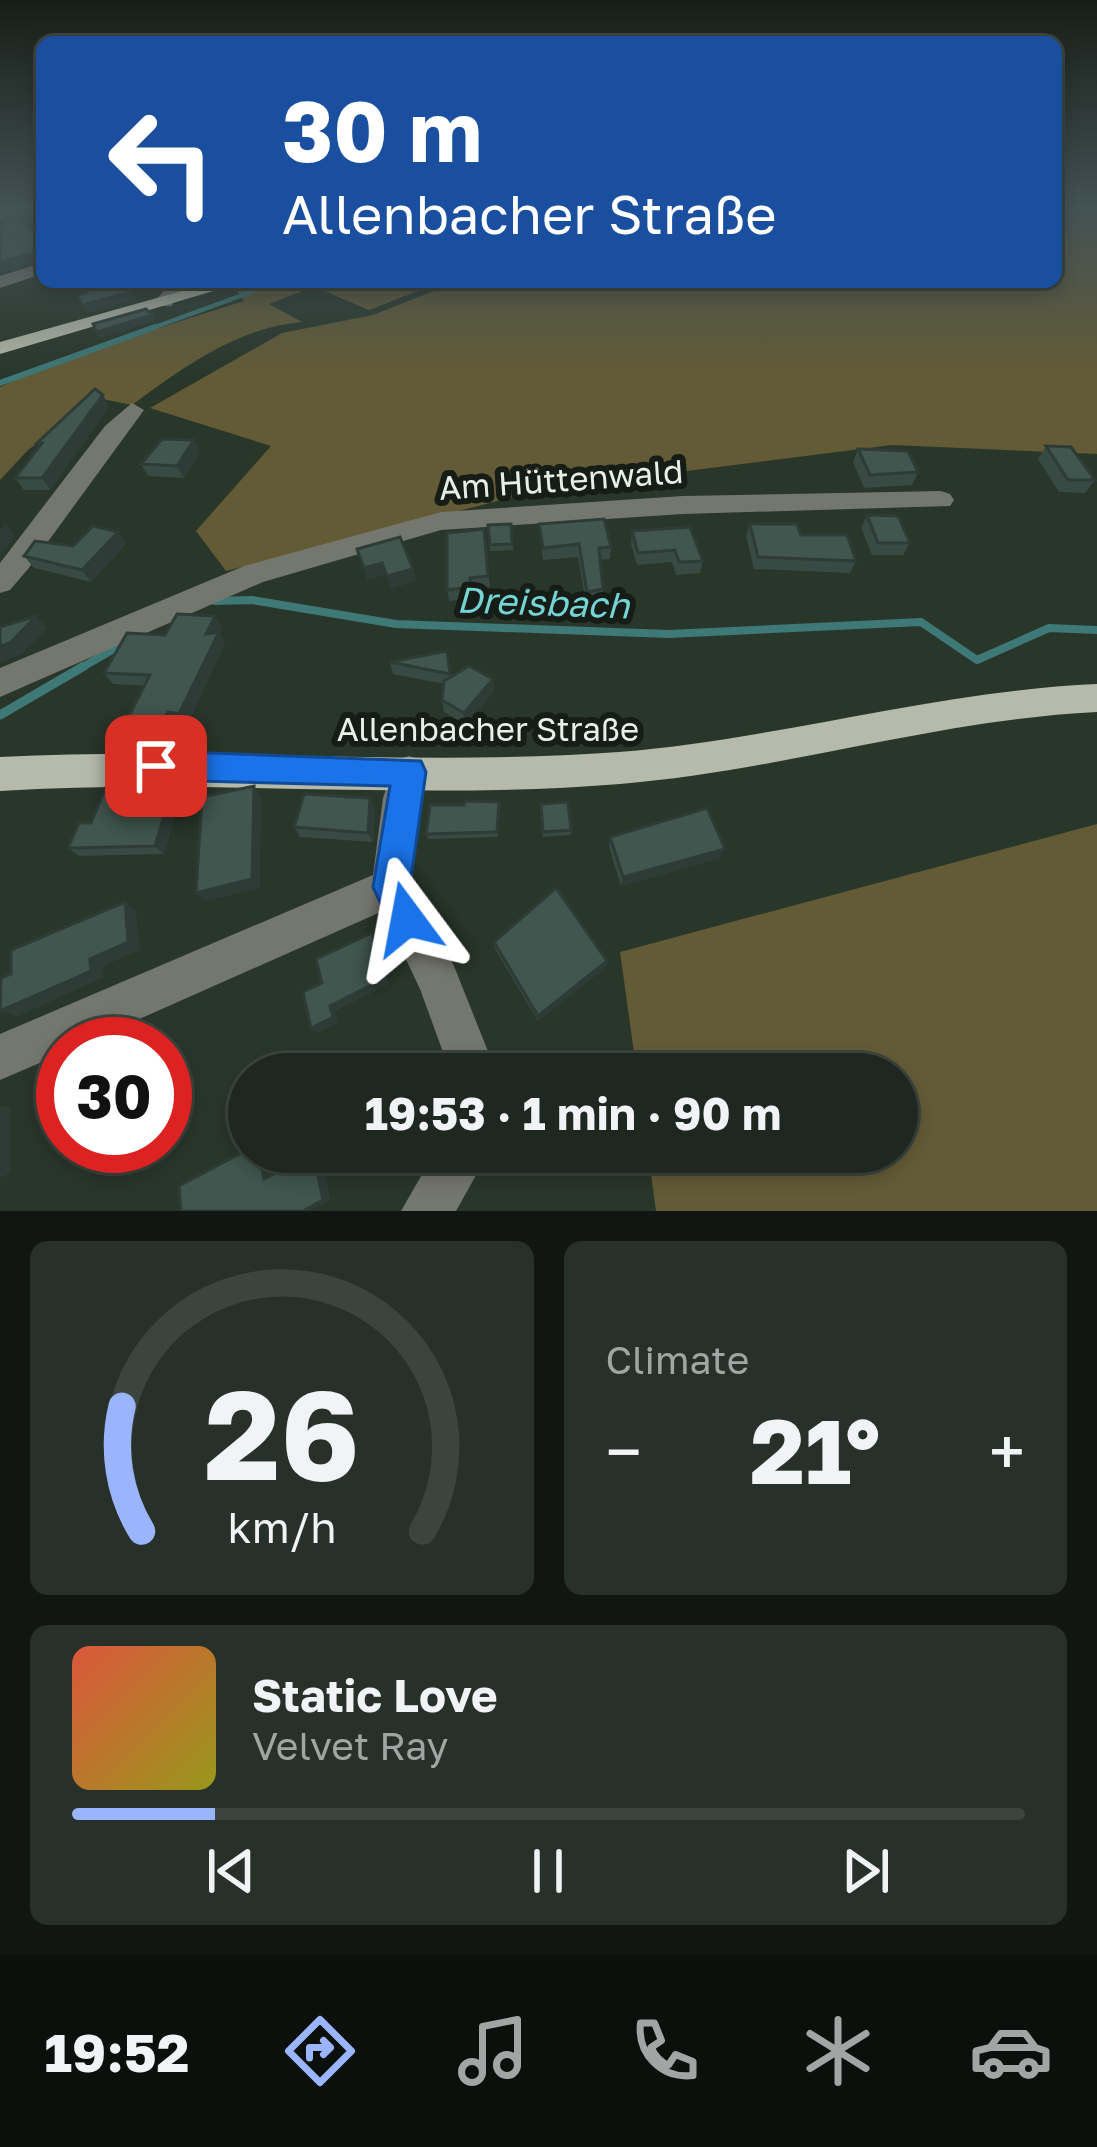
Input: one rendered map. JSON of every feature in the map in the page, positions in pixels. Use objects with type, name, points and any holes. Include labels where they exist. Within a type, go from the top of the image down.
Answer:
[{"type":"main road","points":[[0,348],[214,288]]},
{"type":"main road","name":"Allenbacher Straße","points":[[0,774],[229,764],[409,772],[662,765],[1043,698],[1097,680]]},
{"type":"main road","name":"Allenbacher Straße","points":[[1043,698],[1097,698]]},
{"type":"street","points":[[0,282],[36,270]]},
{"type":"street","points":[[164,302],[177,288]]},
{"type":"street","points":[[0,582],[42,532],[91,454],[132,410]]},
{"type":"street","name":"Am Hüttenwald","points":[[0,683],[137,620],[254,574],[441,521],[683,505],[941,500]]},
{"type":"street","points":[[409,772],[392,887],[439,981],[465,1053]]},
{"type":"street","points":[[0,1058],[392,887]]},
{"type":"street","points":[[427,1211],[451,1173]]},
{"type":"shaded area","points":[[1062,267],[1097,267],[1097,454],[892,445],[544,489],[226,571],[196,531],[271,446],[150,408],[282,333],[373,315],[441,288],[1062,288]]},
{"type":"shaded area","points":[[235,288],[310,288],[269,304],[302,322],[233,341],[132,405],[97,398],[28,450],[0,480],[0,387],[67,357],[244,301]]},
{"type":"shaded area","points":[[317,288],[426,288],[369,310]]},
{"type":"shaded area","points":[[1097,824],[1097,1211],[656,1211],[651,1173],[918,1173],[918,1053],[634,1053],[620,952]]},
{"type":"building","points":[[83,288],[128,288],[132,292],[82,305],[77,295],[87,292]]},
{"type":"building","points":[[146,309],[152,315],[97,332],[93,324]]},
{"type":"building","points":[[95,389],[103,395],[42,478],[15,478],[42,443],[37,443]]},
{"type":"building","points":[[162,439],[194,440],[177,466],[141,464]]},
{"type":"building","points":[[1046,446],[1071,447],[1095,480],[1068,480]]},
{"type":"building","points":[[858,449],[908,451],[918,472],[870,475]]},
{"type":"building","points":[[867,515],[898,516],[910,543],[878,543]]},
{"type":"building","points":[[604,519],[611,547],[599,548],[603,589],[587,592],[579,544],[543,548],[539,524]]},
{"type":"building","points":[[511,524],[512,544],[490,545],[488,525]]},
{"type":"building","points":[[750,524],[797,524],[801,535],[847,535],[856,561],[758,557]]},
{"type":"building","points":[[93,526],[118,532],[82,570],[24,556],[35,541],[73,546]]},
{"type":"building","points":[[690,527],[703,561],[679,562],[675,550],[638,553],[632,531]]},
{"type":"building","points":[[484,529],[488,576],[470,578],[471,587],[447,590],[447,533]]},
{"type":"building","points":[[400,537],[413,569],[387,576],[382,563],[364,568],[357,549]]},
{"type":"building","points":[[177,614],[215,616],[206,634],[219,632],[179,714],[168,712],[163,722],[126,722],[150,675],[104,673],[127,633],[165,635]]},
{"type":"building","points":[[36,616],[11,642],[0,647],[0,627]]},
{"type":"building","points":[[447,651],[450,674],[390,662]]},
{"type":"building","points":[[469,666],[493,679],[464,713],[442,700],[444,681]]},
{"type":"building","points":[[153,784],[147,799],[169,799],[155,846],[68,848],[79,823],[91,823],[107,785]]},
{"type":"building","points":[[254,786],[252,879],[196,893],[202,797]]},
{"type":"building","points":[[304,794],[370,798],[368,833],[294,827]]},
{"type":"building","points":[[465,801],[499,802],[497,832],[426,834],[430,805],[464,805]]},
{"type":"building","points":[[568,802],[571,830],[543,832],[541,804]]},
{"type":"building","points":[[707,808],[725,849],[623,877],[610,837]]},
{"type":"building","points":[[556,888],[607,961],[538,1016],[494,942]]},
{"type":"building","points":[[125,902],[128,942],[90,959],[91,971],[0,1011],[1,978],[11,974],[11,950]]},
{"type":"building","points":[[372,933],[385,978],[330,1006],[333,1017],[311,1028],[303,992],[322,983],[316,959]]},
{"type":"building","points":[[228,1160],[228,1173],[263,1173],[264,1179],[276,1173],[323,1173],[318,1176],[323,1200],[303,1211],[181,1211],[179,1186]]},
{"type":"waterway","points":[[147,330],[262,288]]},
{"type":"waterway","points":[[0,383],[155,327]]},
{"type":"waterway","name":"Dreisbach","points":[[215,601],[252,600],[396,624],[669,634],[921,622],[977,660],[1049,628],[1097,630]]},
{"type":"waterway","name":"Dreisbach","points":[[79,669],[126,642]]},
{"type":"waterway","name":"Dreisbach","points":[[0,715],[84,666]]},
{"type":"route","points":[[156,766],[229,764],[409,772],[401,798],[392,887],[407,919]]}]
